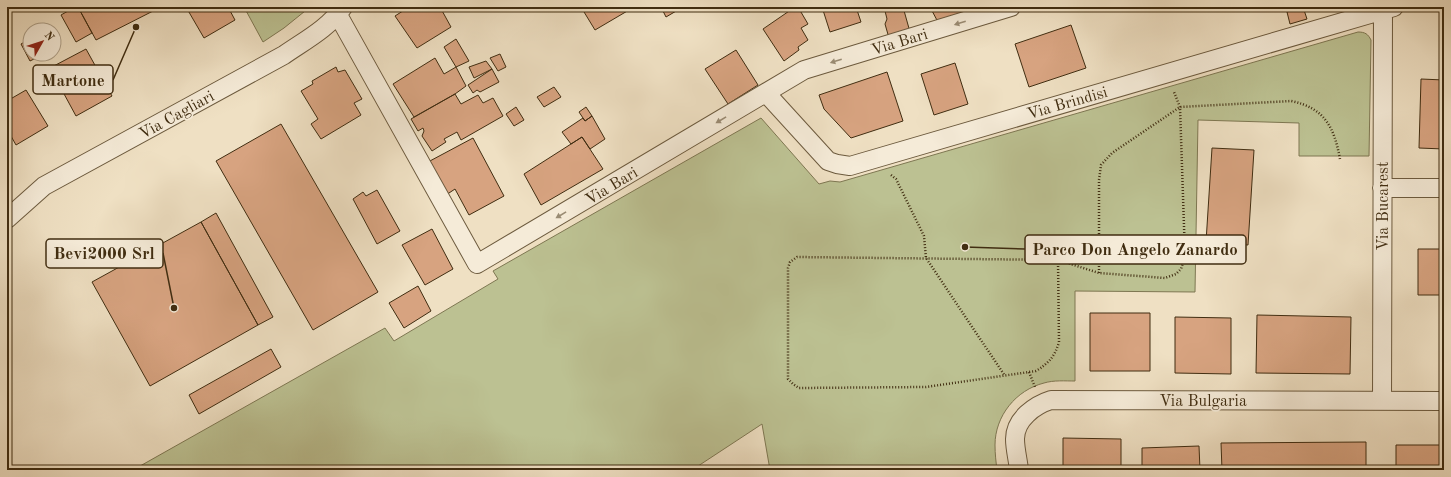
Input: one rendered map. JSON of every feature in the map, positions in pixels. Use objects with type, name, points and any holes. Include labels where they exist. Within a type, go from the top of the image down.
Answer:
[{"type":"street","name":"Via Bari","points":[[340,11],[477,264],[804,70],[1011,7]]},
{"type":"street","name":"Via Brindisi","points":[[766,93],[828,161],[850,166],[1388,9]]},
{"type":"street","name":"Via Bucarest","points":[[1382,401],[1382,188],[1388,9]]},
{"type":"street","name":"Via Cagliari","points":[[7,219],[44,186],[284,54],[312,36],[340,11]]},
{"type":"street","points":[[1382,188],[1444,188]]},
{"type":"street","name":"Via Bulgaria","points":[[1019,470],[1015,438],[1018,426],[1038,404],[1051,400],[1444,401]]},
{"type":"path","points":[[1058,260],[1060,342],[1055,354],[1047,364],[1036,371],[926,387],[799,388],[792,384],[788,379],[788,268],[790,262],[797,257],[1058,260],[1099,273],[1165,278],[1176,274],[1181,269],[1185,256],[1180,107],[1173,90]]},
{"type":"path","points":[[1099,273],[1099,180],[1101,165],[1112,153],[1180,107],[1290,101],[1305,104],[1324,117],[1336,139],[1340,159]]},
{"type":"path","points":[[886,171],[896,179],[924,236],[926,258],[1005,376]]},
{"type":"path","points":[[1029,372],[1035,388]]},
{"type":"green space","points":[[244,7],[310,7],[284,28],[263,42]]},
{"type":"green space","points":[[1358,32],[1363,32],[1369,36],[1371,40],[1369,156],[1299,156],[1299,123],[1198,120],[1195,292],[1075,291],[1075,381],[1052,381],[1044,383],[1034,386],[1016,398],[1003,414],[996,434],[995,448],[997,470],[770,470],[762,424],[692,470],[133,470],[385,328],[394,341],[498,279],[493,271],[761,118],[819,184],[830,181],[840,182]]},
{"type":"building","points":[[75,7],[78,7],[92,33],[76,42],[61,15]]},
{"type":"building","points":[[78,7],[155,7],[157,9],[96,40]]},
{"type":"building","points":[[186,7],[228,7],[235,20],[204,38]]},
{"type":"building","points":[[409,7],[440,7],[451,27],[417,48],[395,16]]},
{"type":"building","points":[[581,7],[627,7],[629,10],[595,30]]},
{"type":"building","points":[[661,7],[683,7],[666,17]]},
{"type":"building","points":[[795,7],[798,7],[808,24],[801,28],[808,40],[798,47],[799,50],[784,61],[763,29]]},
{"type":"building","points":[[822,7],[856,7],[861,22],[830,32]]},
{"type":"building","points":[[896,7],[903,7],[910,32],[889,38],[885,24],[887,19],[885,11]]},
{"type":"building","points":[[930,7],[957,7],[961,13],[939,24]]},
{"type":"building","points":[[1303,7],[1307,19],[1290,24],[1287,12]]},
{"type":"building","points":[[1071,25],[1086,68],[1029,87],[1015,44]]},
{"type":"building","points":[[456,39],[469,61],[456,67],[444,47]]},
{"type":"building","points":[[86,49],[112,96],[76,116],[50,68]]},
{"type":"building","points":[[736,50],[758,85],[728,104],[705,69]]},
{"type":"building","points":[[500,54],[506,67],[498,71],[490,58]]},
{"type":"building","points":[[435,58],[444,74],[456,67],[466,86],[455,94],[414,117],[393,84]]},
{"type":"building","points":[[486,61],[492,69],[474,78],[469,67]]},
{"type":"building","points":[[955,63],[968,104],[934,115],[921,74]]},
{"type":"building","points":[[336,67],[338,72],[345,70],[362,99],[354,103],[361,115],[321,139],[311,124],[318,119],[301,91],[313,84],[312,81]]},
{"type":"building","points":[[492,69],[499,82],[480,92],[477,90],[473,93],[468,85]]},
{"type":"building","points":[[887,72],[903,121],[851,138],[824,109],[819,95]]},
{"type":"building","points":[[1421,79],[1444,80],[1444,149],[1419,148]]},
{"type":"building","points":[[554,87],[561,97],[544,107],[537,97]]},
{"type":"building","points":[[26,90],[48,126],[16,145],[7,129],[7,101]]},
{"type":"building","points":[[455,94],[461,104],[478,95],[483,103],[493,98],[503,116],[461,140],[457,132],[444,139],[446,142],[432,151],[422,136],[424,131],[423,128],[418,131],[411,119]]},
{"type":"building","points":[[516,107],[524,120],[514,126],[506,114]]},
{"type":"building","points":[[586,107],[592,116],[585,121],[579,112]]},
{"type":"building","points":[[592,116],[605,139],[590,149],[582,137],[571,144],[562,132],[583,118],[585,121]]},
{"type":"building","points":[[281,124],[378,292],[313,330],[216,161]]},
{"type":"building","points":[[582,137],[603,169],[541,205],[524,174]]},
{"type":"building","points":[[473,138],[504,196],[469,215],[455,189],[446,195],[428,162]]},
{"type":"building","points":[[1212,148],[1254,150],[1248,245],[1206,242]]},
{"type":"building","points":[[377,190],[400,231],[377,244],[353,199],[363,192],[366,196]]},
{"type":"building","points":[[216,213],[273,317],[258,325],[201,222]]},
{"type":"building","points":[[201,222],[258,325],[150,386],[92,282]]},
{"type":"building","points":[[432,229],[453,269],[425,285],[402,245]]},
{"type":"building","points":[[1418,249],[1444,249],[1444,295],[1418,295]]},
{"type":"building","points":[[418,286],[431,311],[404,328],[389,303]]},
{"type":"building","points":[[1090,313],[1150,313],[1150,371],[1090,371]]},
{"type":"building","points":[[1257,315],[1351,317],[1350,374],[1256,373]]},
{"type":"building","points":[[1175,317],[1231,318],[1231,374],[1175,373]]},
{"type":"building","points":[[271,349],[281,367],[199,414],[189,395]]},
{"type":"building","points":[[1063,438],[1121,439],[1121,470],[1063,470]]},
{"type":"building","points":[[1366,442],[1366,470],[1222,470],[1221,443]]},
{"type":"building","points":[[1396,445],[1444,445],[1444,470],[1396,470]]},
{"type":"building","points":[[1199,446],[1200,470],[1142,470],[1142,448]]},
{"type":"place","name":"Martone","points":[[136,27]]},
{"type":"place","name":"Parco Don Angelo Zanardo","points":[[965,247]]},
{"type":"place","name":"Bevi2000 Srl","points":[[174,308]]}]
